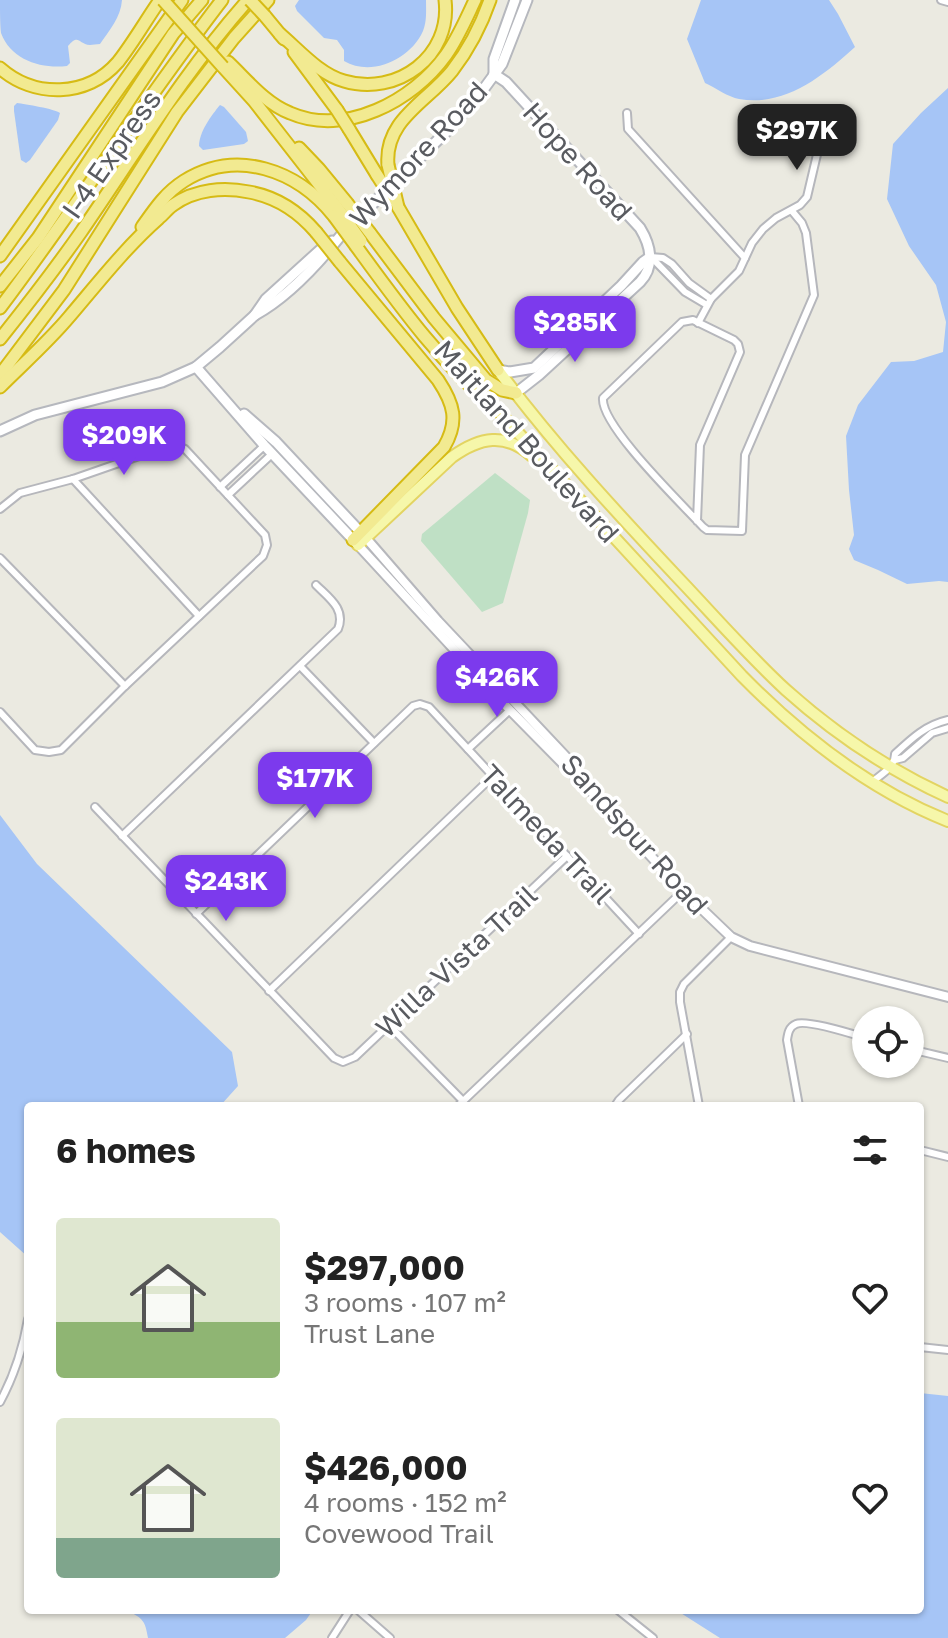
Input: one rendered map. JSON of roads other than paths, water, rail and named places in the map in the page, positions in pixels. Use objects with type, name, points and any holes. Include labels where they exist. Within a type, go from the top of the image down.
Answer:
[{"type":"highway","name":"Maitland Boulevard","points":[[162,0],[225,65],[340,210],[429,333],[498,411]]},
{"type":"highway","points":[[0,68],[9,76],[35,88],[59,90],[85,85],[117,62],[162,0]]},
{"type":"highway","points":[[0,256],[182,0]]},
{"type":"highway","name":"I-4 Express","points":[[0,286],[38,238],[173,34],[202,0]]},
{"type":"highway","name":"I-4 Express","points":[[0,308],[222,0]]},
{"type":"highway","name":"Maitland Boulevard","points":[[249,0],[280,34],[337,110],[498,370]]},
{"type":"highway","points":[[0,339],[81,232],[166,105],[229,21],[249,0]]},
{"type":"highway","points":[[0,375],[64,290],[177,112],[234,38],[268,0]]},
{"type":"highway","points":[[280,34],[319,68],[342,81],[368,85],[394,81],[417,69],[432,52],[442,32],[445,0]]},
{"type":"highway","points":[[225,65],[289,113],[321,121],[352,118],[377,110],[428,75],[445,56],[475,0]]},
{"type":"highway","points":[[398,207],[388,165],[389,147],[396,127],[450,74],[481,26],[490,0]]},
{"type":"highway","points":[[0,387],[66,321],[128,248],[162,200],[196,175],[223,167],[244,166],[276,172],[302,184],[340,210]]},
{"type":"highway","points":[[128,248],[173,205],[199,193],[224,189],[255,193],[275,200],[294,210],[316,232],[438,380],[452,405],[450,436],[444,447],[360,539]]},
{"type":"highway","points":[[362,240],[486,380],[502,390],[516,393]]},
{"type":"main road","name":"Wymore Road","points":[[494,74],[494,59],[515,0]]},
{"type":"main road","name":"Wymore Road","points":[[0,431],[35,415],[162,382],[196,367],[255,315],[266,299],[342,234],[465,112],[502,64],[527,0]]},
{"type":"main road","name":"Hope Road","points":[[494,74],[506,82],[640,228],[651,257]]},
{"type":"main road","points":[[498,370],[510,372],[534,368],[651,257]]},
{"type":"main road","points":[[516,393],[640,282],[650,268],[651,257]]},
{"type":"main road","name":"Sandspur Road","points":[[196,367],[272,454],[360,539]]},
{"type":"main road","name":"Maitland Boulevard","points":[[498,370],[593,487],[772,676],[832,728],[948,797]]},
{"type":"main road","name":"Sandspur Road","points":[[220,393],[276,442],[360,539]]},
{"type":"main road","name":"Maitland Boulevard","points":[[498,411],[765,699],[816,743],[872,782],[948,821]]},
{"type":"main road","points":[[360,539],[452,457],[477,442],[490,440],[503,440],[526,451],[588,509]]},
{"type":"street","points":[[941,0],[948,2]]},
{"type":"street","points":[[627,113],[628,129],[745,258]]},
{"type":"street","points":[[698,323],[709,302],[739,271],[752,243],[763,229],[776,218],[792,211],[807,197],[819,146]]},
{"type":"street","points":[[697,521],[700,445],[740,352],[738,344],[693,320],[682,322],[606,392],[602,402],[603,409],[638,457],[697,521],[707,530],[742,531],[745,455],[814,295],[806,233],[792,211]]},
{"type":"street","points":[[651,257],[685,292],[709,302]]},
{"type":"street","points":[[220,487],[264,445],[276,442]]},
{"type":"street","points":[[228,495],[272,454],[276,442]]},
{"type":"street","points":[[0,509],[20,493],[175,445],[185,449],[265,535],[267,545],[263,556],[61,750],[35,750],[0,712]]},
{"type":"street","points":[[246,462],[255,470]]},
{"type":"street","points":[[73,479],[199,616]]},
{"type":"street","name":"Sandspur Road","points":[[360,539],[432,625],[569,760],[587,787],[683,891],[731,937],[750,946],[948,997]]},
{"type":"street","name":"Sandspur Road","points":[[360,539],[513,706]]},
{"type":"street","points":[[0,558],[125,686]]},
{"type":"street","points":[[122,836],[338,629],[342,620],[339,609],[316,585]]},
{"type":"street","points":[[196,914],[374,743],[300,666]]},
{"type":"street","name":"Talmeda Trail","points":[[374,743],[413,706],[420,704],[429,707],[639,934]]},
{"type":"street","points":[[468,749],[513,706]]},
{"type":"street","points":[[883,789],[895,754],[929,726],[948,720]]},
{"type":"street","points":[[872,782],[932,733],[948,728]]},
{"type":"street","points":[[95,807],[269,991],[493,776]]},
{"type":"street","name":"Willa Vista Trail","points":[[269,991],[334,1058],[343,1062],[355,1057],[567,856]]},
{"type":"street","points":[[463,1102],[683,891]]},
{"type":"street","points":[[698,1102],[680,992],[684,984],[731,937]]},
{"type":"street","points":[[798,1102],[787,1040],[792,1026],[805,1022],[852,1034]]},
{"type":"street","points":[[388,1024],[459,1102]]},
{"type":"street","points":[[618,1102],[687,1034]]},
{"type":"street","points":[[924,1052],[948,1058]]},
{"type":"street","points":[[924,1151],[948,1157]]},
{"type":"street","points":[[0,1402],[24,1342]]},
{"type":"street","points":[[924,1347],[948,1350]]},
{"type":"street","points":[[332,1638],[347,1614]]},
{"type":"street","points":[[363,1614],[390,1638]]},
{"type":"street","points":[[623,1614],[653,1638]]},
{"type":"water","points":[[0,0],[122,0],[117,18],[100,44],[90,45],[74,40],[68,46],[70,63],[57,67],[28,61],[12,50],[1,33]]},
{"type":"water","points":[[299,0],[426,0],[425,23],[409,50],[389,63],[366,67],[355,65],[344,61],[344,50],[337,40],[324,38],[297,11],[295,6]]},
{"type":"water","points":[[701,0],[829,0],[855,47],[816,78],[787,94],[756,100],[735,98],[705,83],[687,39]]},
{"type":"water","points":[[948,88],[948,582],[907,584],[854,560],[849,549],[854,535],[846,436],[858,405],[891,362],[914,361],[943,352],[946,322],[936,285],[909,246],[887,199],[893,144]]},
{"type":"water","points":[[17,103],[60,113],[26,163],[21,160],[20,154],[14,111]]},
{"type":"water","points":[[220,105],[246,132],[248,141],[203,150],[199,146],[201,135]]},
{"type":"water","points":[[0,815],[37,864],[232,1052],[238,1086],[224,1102],[24,1102],[24,1253],[0,1232]]},
{"type":"water","points":[[924,1393],[948,1396],[948,1638],[720,1638],[682,1614],[924,1614]]},
{"type":"water","points":[[134,1614],[310,1614],[285,1638],[148,1638],[146,1627]]}]
